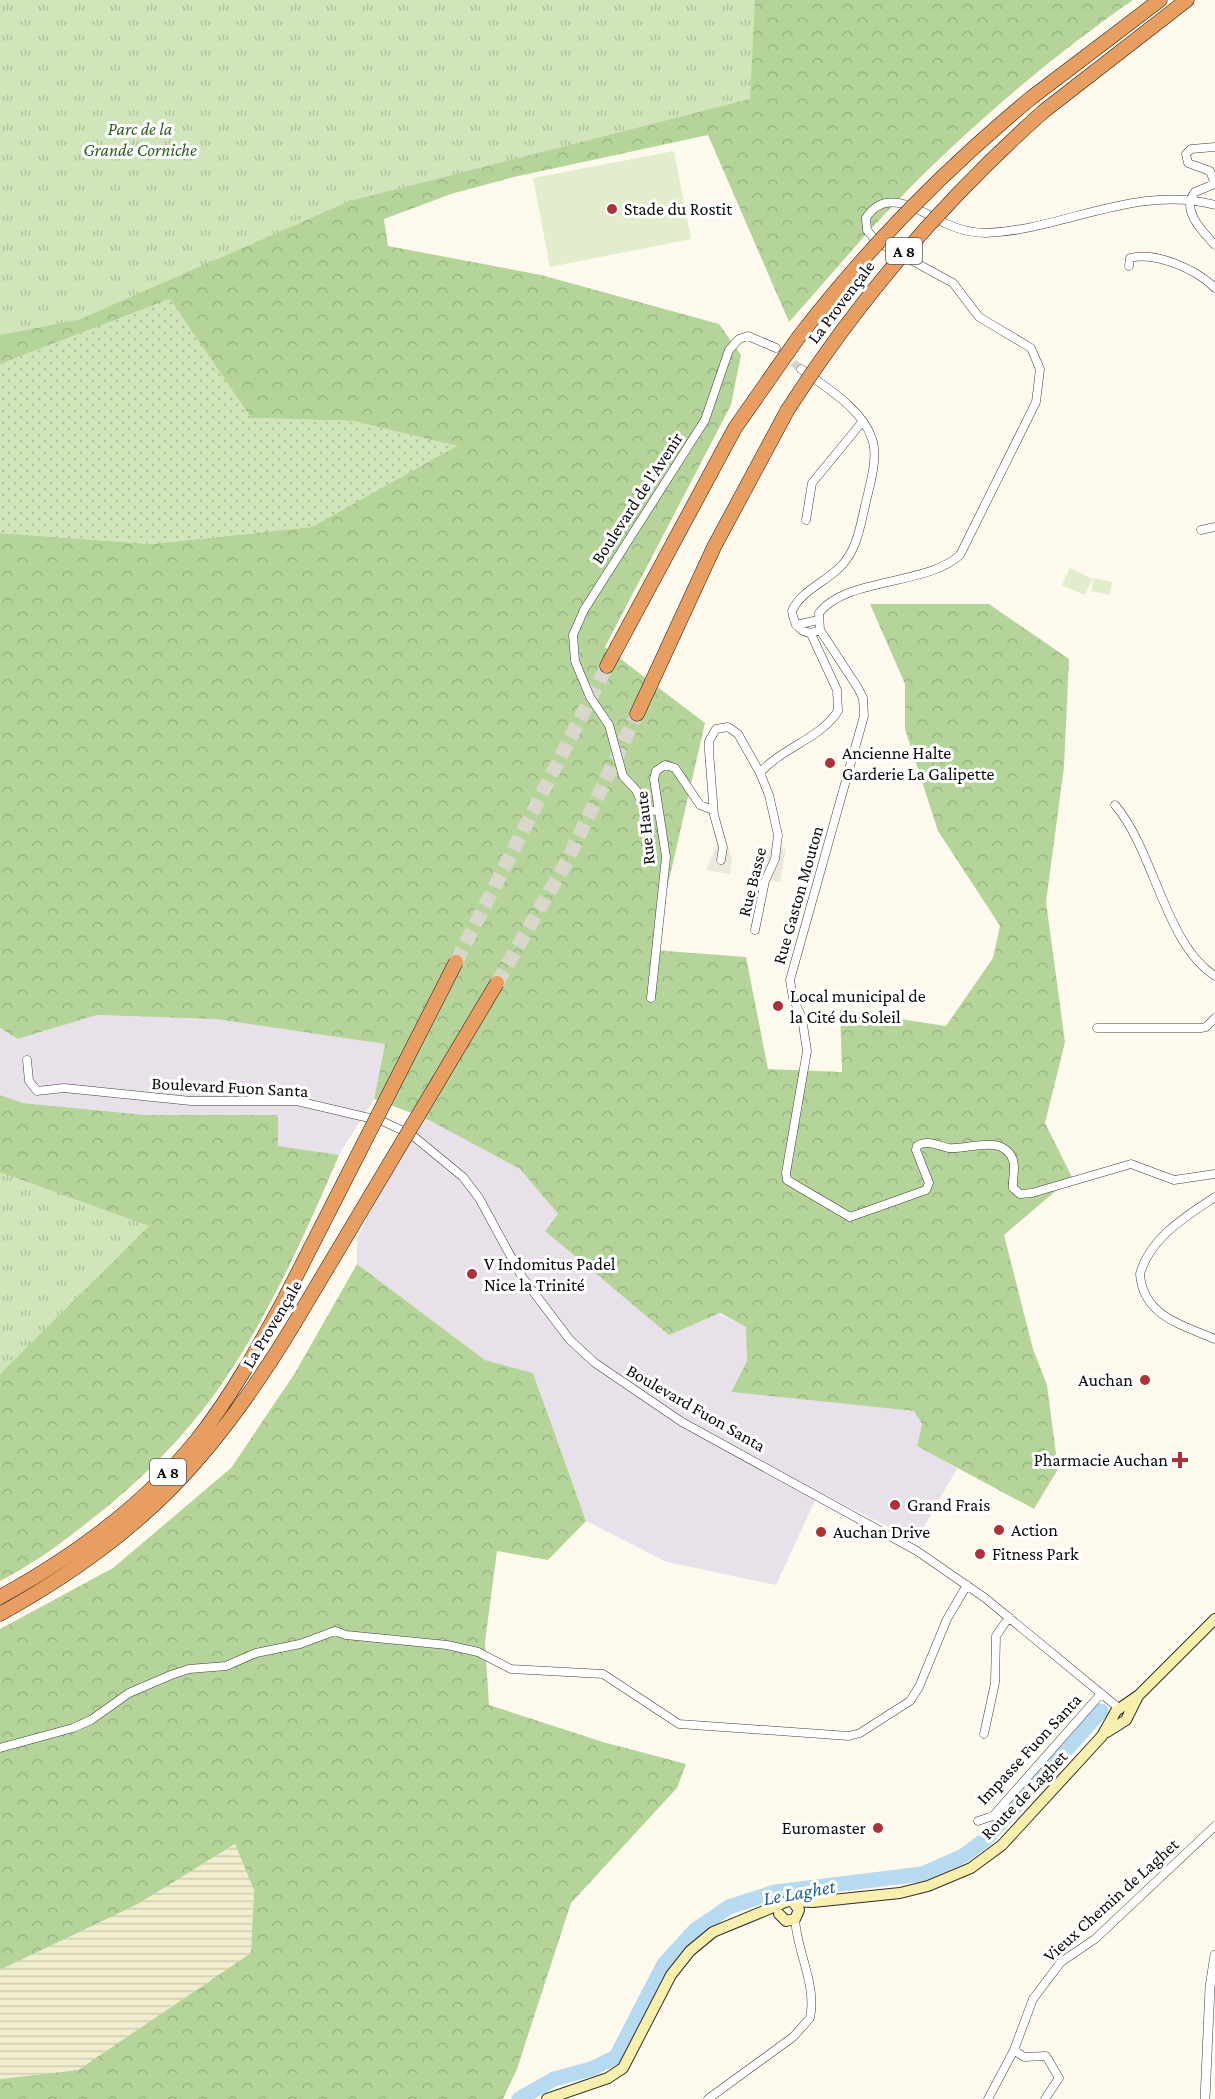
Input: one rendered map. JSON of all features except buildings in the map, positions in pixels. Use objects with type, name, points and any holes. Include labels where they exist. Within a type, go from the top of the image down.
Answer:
[{"type":"highway","name":"La Provençale","points":[[607,666],[735,428],[798,338],[861,260],[919,197],[1030,98],[1160,0]]},
{"type":"highway","name":"La Provençale","points":[[637,714],[714,547],[787,411],[840,332],[898,257],[963,186],[1044,111],[1187,0]]},
{"type":"highway","name":"La Provençale","points":[[0,1597],[43,1572],[97,1534],[144,1496],[196,1441],[236,1384],[285,1298],[456,962]]},
{"type":"highway","name":"La Provençale","points":[[0,1614],[88,1561],[143,1518],[172,1490],[224,1430],[250,1395],[294,1324],[497,983]]},
{"type":"main road","name":"Route de Laghet","points":[[788,1915],[798,1907],[793,1902],[825,1901],[913,1890],[942,1881],[971,1868],[1002,1845],[1120,1714],[1215,1619]]},
{"type":"main road","name":"Route de Laghet","points":[[547,2099],[616,2074],[628,2061],[654,2004],[679,1964],[713,1932],[748,1917],[788,1915],[825,1901]]},
{"type":"street","points":[[1215,147],[1187,150],[1188,163],[1210,171],[1214,181],[1208,188],[1195,192],[1191,201],[1193,218],[1215,245]]},
{"type":"street","points":[[801,369],[863,421],[873,439],[874,450],[867,497],[856,541],[850,555],[837,570],[804,594],[794,607],[792,616],[796,625],[804,633],[812,634],[820,630],[818,620],[823,608],[844,597],[940,568],[960,555],[1040,390],[1040,369],[1031,348],[979,316],[953,284],[870,236],[866,224],[870,212],[880,205],[899,202],[956,228],[983,233],[1022,229],[1132,202],[1191,201],[1215,205]]},
{"type":"street","points":[[1128,267],[1130,258],[1137,256],[1160,260],[1188,270],[1215,288]]},
{"type":"street","name":"Boulevard de l'Avenir","points":[[658,811],[645,810],[636,790],[623,776],[609,725],[590,698],[575,661],[572,646],[573,635],[584,610],[705,420],[729,350],[740,339],[748,336],[776,348]]},
{"type":"street","points":[[806,520],[812,483],[863,421]]},
{"type":"street","points":[[1201,530],[1215,527]]},
{"type":"street","points":[[796,625],[818,620]]},
{"type":"street","name":"Rue Gaston Mouton","points":[[820,630],[854,679],[863,698],[864,717],[790,980],[793,998],[802,1018],[807,1051],[787,1180],[854,1217],[926,1190],[929,1183],[916,1150],[917,1146],[925,1143],[949,1148],[984,1144],[1004,1149],[1013,1161],[1013,1188],[1020,1194],[1032,1193],[1131,1164],[1174,1180],[1215,1174]]},
{"type":"street","points":[[760,773],[784,751],[826,724],[838,711],[837,690],[812,634]]},
{"type":"street","name":"Rue Basse","points":[[713,810],[709,741],[716,729],[722,727],[734,729],[760,773],[769,795],[778,835],[775,859],[765,880],[755,930]]},
{"type":"street","name":"Rue Haute","points":[[651,998],[666,857],[658,811],[655,774],[665,765],[670,765],[678,772],[700,805],[713,810]]},
{"type":"street","points":[[1115,806],[1130,824],[1176,927],[1200,963],[1215,976]]},
{"type":"street","points":[[713,810],[723,847],[721,860]]},
{"type":"street","points":[[1097,1028],[1201,1028],[1206,1027],[1215,1018]]},
{"type":"street","name":"Boulevard Fuon Santa","points":[[27,1060],[30,1082],[37,1090],[64,1088],[191,1101],[297,1101],[382,1121],[412,1135],[463,1177],[479,1198],[522,1277],[570,1340],[595,1363],[682,1422],[917,1551],[1009,1617],[1120,1714]]},
{"type":"street","points":[[1215,1197],[1170,1230],[1149,1254],[1140,1274],[1151,1305],[1161,1316],[1215,1340]]},
{"type":"street","points":[[0,1748],[73,1728],[105,1711],[129,1693],[171,1675],[189,1669],[226,1666],[256,1653],[300,1644],[335,1630],[346,1635],[447,1645],[478,1652],[511,1669],[603,1674],[679,1724],[849,1736],[860,1733],[910,1701],[919,1687],[947,1619],[967,1585]]},
{"type":"street","points":[[984,1734],[995,1683],[996,1636],[1009,1617]]},
{"type":"street","name":"Impasse Fuon Santa","points":[[978,1821],[993,1815],[1100,1695]]},
{"type":"street","name":"Vieux Chemin de Laghet","points":[[988,2099],[1014,2050],[1033,1999],[1061,1962],[1100,1934],[1215,1826]]},
{"type":"street","points":[[708,2099],[793,2037],[810,2018],[810,1987],[788,1915]]},
{"type":"street","points":[[1204,2099],[1210,1987],[1215,1955]]},
{"type":"street","points":[[1014,2050],[1024,2057],[1046,2056],[1058,2071],[1059,2078],[1045,2099]]},
{"type":"shaded area","points":[[718,843],[728,847],[732,858],[730,874],[706,870]]},
{"type":"shaded area","points":[[770,847],[786,849],[780,882],[768,881],[766,887],[758,887],[763,862]]},
{"type":"shaded area","points":[[97,1015],[215,1019],[385,1044],[374,1099],[339,1155],[278,1147],[278,1115],[146,1115],[23,1103],[0,1095],[0,1028],[19,1039]]},
{"type":"shaded area","points":[[425,1118],[520,1169],[558,1214],[545,1231],[746,1327],[747,1361],[731,1392],[914,1411],[922,1423],[917,1446],[958,1467],[916,1541],[819,1492],[776,1585],[667,1562],[586,1521],[533,1373],[485,1360],[357,1264],[357,1240],[385,1181]]},
{"type":"shaded area","points":[[235,1844],[254,1889],[251,1953],[78,2070],[0,2079],[0,1970],[138,1904]]},
{"type":"green space","points":[[0,0],[1133,0],[1042,68],[927,170],[858,243],[789,322],[708,135],[514,177],[451,194],[384,219],[388,246],[541,275],[719,324],[741,355],[731,405],[605,647],[705,723],[653,950],[746,957],[768,1069],[842,1072],[840,1010],[946,1026],[993,958],[1000,926],[938,831],[905,729],[905,684],[870,604],[989,604],[1069,659],[1064,767],[1046,902],[1065,1042],[1045,1123],[1072,1177],[1004,1235],[1033,1349],[1047,1385],[1058,1469],[1034,1509],[917,1446],[922,1424],[914,1411],[731,1392],[747,1361],[746,1327],[720,1313],[669,1335],[545,1231],[558,1214],[520,1169],[425,1118],[374,1099],[385,1044],[215,1019],[97,1015],[18,1039],[0,1028],[0,533],[151,544],[312,527],[457,446],[353,421],[251,418],[170,299],[0,364]]},
{"type":"green space","name":"Parc de la Grande Corniche","points":[[0,0],[755,0],[750,99],[350,201],[78,320],[0,335]]},
{"type":"green space","name":"Stade du Rostit","points":[[674,151],[691,239],[550,267],[533,178]]},
{"type":"green space","points":[[170,299],[251,418],[353,421],[458,446],[313,527],[151,544],[0,533],[0,364]]},
{"type":"green space","points":[[1070,568],[1093,579],[1085,595],[1062,585]]},
{"type":"green space","points":[[1094,578],[1112,582],[1110,595],[1091,591]]},
{"type":"green space","points":[[0,1095],[23,1103],[146,1115],[278,1115],[278,1146],[339,1155],[278,1288],[242,1353],[201,1412],[160,1458],[115,1500],[53,1548],[0,1581]]},
{"type":"green space","points":[[0,1172],[149,1226],[0,1374]]},
{"type":"green space","points":[[357,1264],[485,1360],[533,1373],[586,1521],[548,1560],[497,1551],[485,1642],[489,1705],[603,1742],[686,1764],[677,1788],[571,1903],[517,2069],[503,2099],[0,2099],[0,2079],[78,2070],[251,1953],[254,1890],[235,1844],[138,1904],[0,1970],[0,1629],[113,1568],[231,1468],[295,1373]]},
{"type":"waterway","name":"Le Laghet","points":[[519,2099],[554,2079],[591,2069],[616,2057],[664,1964],[695,1930],[729,1907],[775,1892],[922,1874],[963,1856],[986,1839],[1101,1711]]},
{"type":"tunnel","points":[[784,355],[801,369]]},
{"type":"tunnel","points":[[456,962],[607,666]]},
{"type":"tunnel","points":[[497,983],[567,861],[637,714]]},
{"type":"place","name":"Stade du Rostit","points":[[612,209]]},
{"type":"place","name":"Ancienne Halte Garderie La Galipette","points":[[830,763]]},
{"type":"place","name":"Local municipal de la Cité du Soleil","points":[[778,1006]]},
{"type":"place","name":"V Indomitus Padel Nice la Trinité","points":[[472,1274]]},
{"type":"place","name":"Auchan","points":[[1145,1380]]},
{"type":"place","name":"Pharmacie Auchan","points":[[1180,1460]]},
{"type":"place","name":"Grand Frais","points":[[895,1505]]},
{"type":"place","name":"Action","points":[[999,1530]]},
{"type":"place","name":"Auchan Drive","points":[[821,1532]]},
{"type":"place","name":"Fitness Park","points":[[980,1554]]},
{"type":"place","name":"Euromaster","points":[[878,1828]]}]
